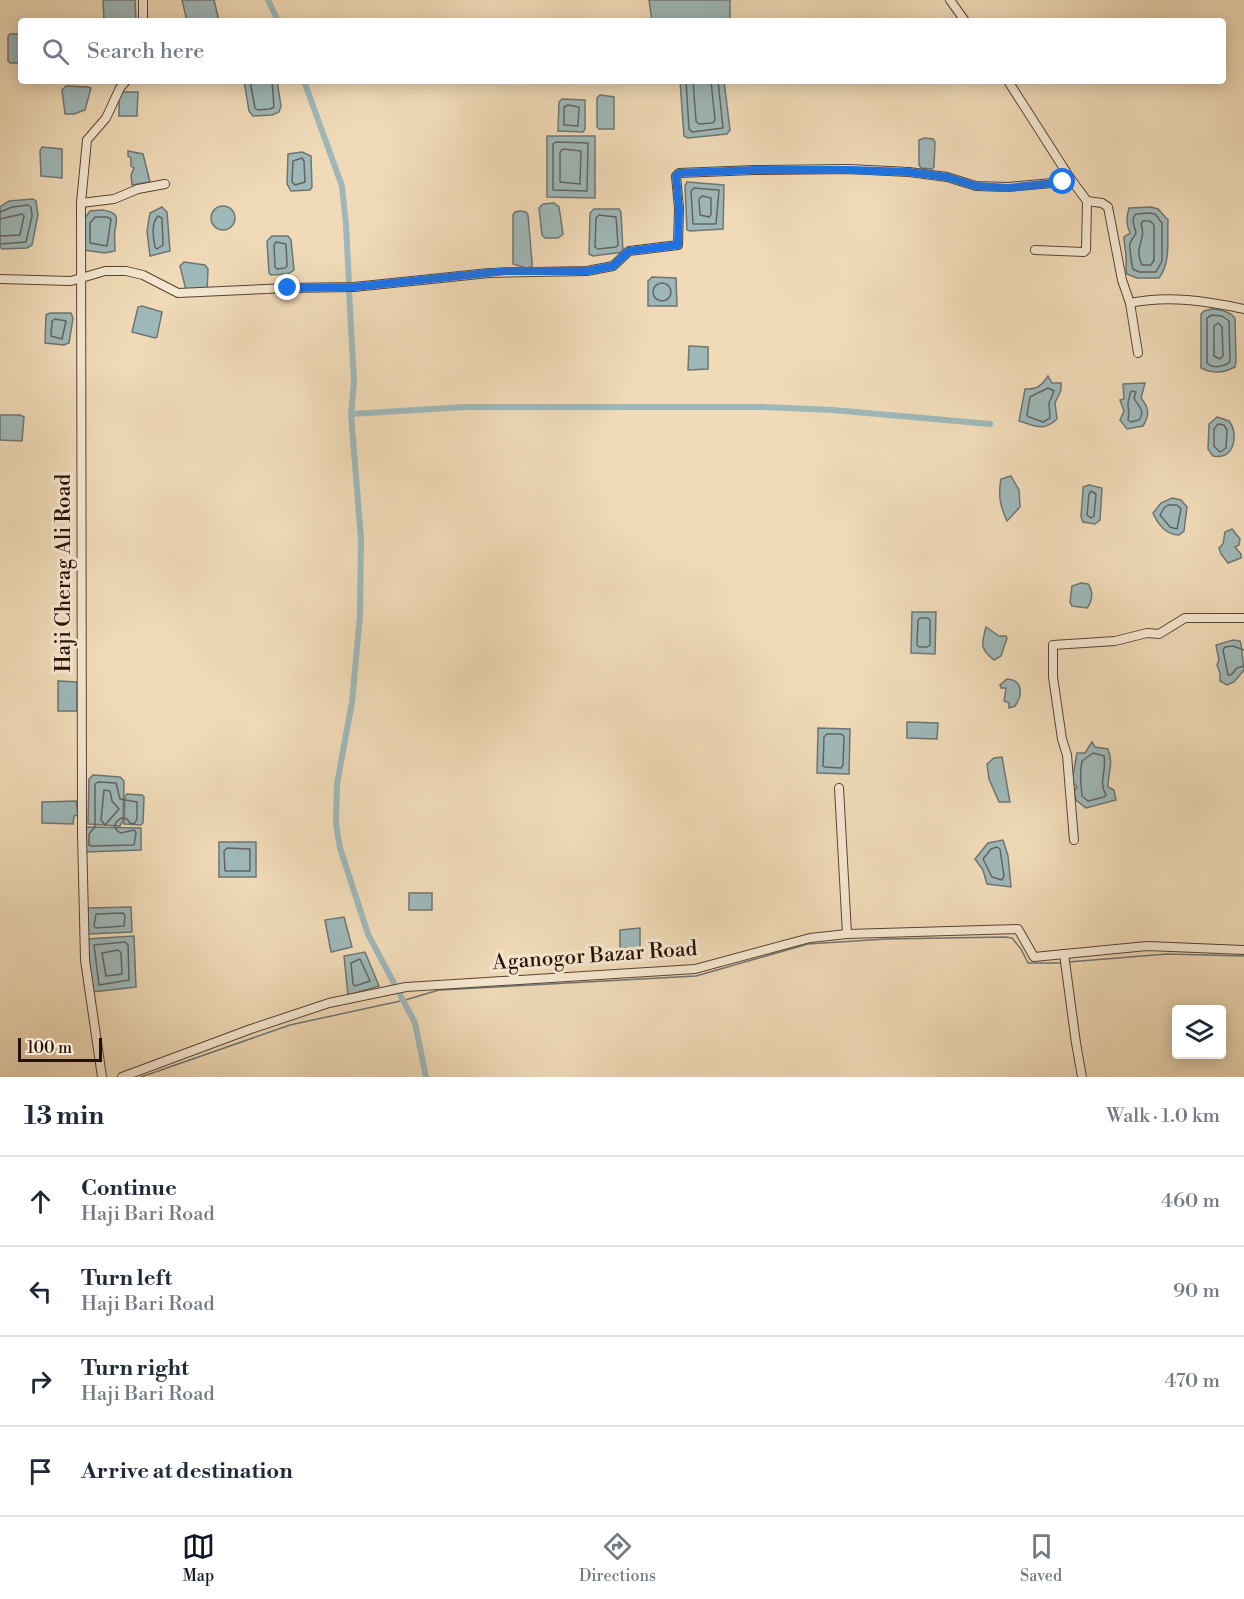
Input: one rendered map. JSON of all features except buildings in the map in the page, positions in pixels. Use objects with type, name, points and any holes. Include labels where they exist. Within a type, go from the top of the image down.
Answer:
[{"type":"street","points":[[143,0],[143,18]]},
{"type":"street","points":[[950,0],[963,18]]},
{"type":"street","name":"Haji Cherag Ali Road","points":[[102,1077],[85,960],[84,937],[81,203],[87,140],[106,118],[123,84]]},
{"type":"street","points":[[1010,84],[1087,201],[1086,250],[1084,252],[1035,250]]},
{"type":"street","points":[[0,279],[71,281],[105,272],[126,271],[143,275],[178,293],[354,287],[489,273],[587,271],[613,266],[629,251],[678,245],[679,208],[676,176],[679,173],[822,169],[909,172],[947,177],[976,186],[1008,188],[1063,182],[1070,178]]},
{"type":"street","points":[[81,203],[114,199],[138,189],[165,184]]},
{"type":"street","points":[[1087,201],[1102,203],[1108,207],[1122,280],[1130,303],[1138,353]]},
{"type":"street","points":[[1130,303],[1180,299],[1211,302],[1244,309]]},
{"type":"street","points":[[1074,840],[1067,755],[1062,739],[1053,678],[1053,645],[1115,640],[1147,633],[1159,634],[1185,618],[1244,618]]},
{"type":"street","points":[[839,788],[846,934]]},
{"type":"street","name":"Aganogor Bazar Road","points":[[122,1077],[273,1021],[329,1003],[385,991],[406,987],[695,969],[810,938],[846,934],[1018,929],[1034,957],[1065,956],[1147,946],[1244,950]]},
{"type":"street","points":[[1065,956],[1082,1077]]},
{"type":"water","points":[[103,0],[135,0],[136,18],[104,18]]},
{"type":"water","points":[[182,0],[214,0],[218,18],[186,18]]},
{"type":"water","points":[[649,0],[730,0],[730,18],[652,18]]},
{"type":"water","points":[[18,34],[18,63],[8,61],[8,36]]},
{"type":"water","points":[[244,84],[277,84],[281,106],[279,112],[272,115],[253,116],[249,111]]},
{"type":"water","points":[[680,84],[724,84],[730,130],[727,134],[688,138],[684,136]]},
{"type":"water","points":[[66,86],[91,88],[85,110],[65,114],[62,90]]},
{"type":"water","points":[[119,92],[138,92],[137,116],[119,116]]},
{"type":"water","points":[[600,95],[614,97],[614,129],[597,127],[597,98]]},
{"type":"water","points":[[562,99],[585,100],[585,129],[583,132],[558,131],[559,102]]},
{"type":"water","points":[[547,136],[595,136],[595,198],[547,197]]},
{"type":"water","points":[[933,139],[935,142],[932,169],[921,168],[919,165],[919,140]]},
{"type":"water","points":[[42,147],[62,149],[62,178],[41,176],[40,151]]},
{"type":"water","points":[[128,151],[143,154],[150,182],[132,185],[131,175],[134,168],[131,166]]},
{"type":"water","points":[[302,152],[311,156],[312,187],[310,190],[291,191],[287,184],[288,154]]},
{"type":"water","points":[[687,182],[724,185],[723,229],[687,230],[685,186]]},
{"type":"water","points":[[33,199],[36,201],[38,215],[32,245],[27,248],[2,249],[0,247],[0,207],[9,201]]},
{"type":"water","points":[[554,203],[559,207],[563,234],[558,238],[545,238],[542,235],[539,208],[543,204]]},
{"type":"water","points":[[223,206],[231,210],[235,218],[231,226],[223,230],[215,226],[211,218],[215,210]]},
{"type":"water","points":[[162,207],[167,212],[170,251],[150,256],[147,231],[150,213]]},
{"type":"water","points":[[1129,208],[1158,209],[1168,220],[1167,258],[1159,278],[1137,278],[1126,272],[1124,237],[1130,233],[1127,215]]},
{"type":"water","points":[[594,209],[619,209],[623,252],[593,256],[589,254],[590,213]]},
{"type":"water","points":[[102,210],[116,216],[115,251],[105,253],[84,250],[83,221],[90,211]]},
{"type":"water","points":[[520,211],[528,215],[532,267],[526,268],[513,264],[513,215]]},
{"type":"water","points":[[272,236],[288,236],[291,240],[294,270],[288,274],[271,275],[269,273],[267,241]]},
{"type":"water","points":[[184,262],[205,265],[208,269],[207,291],[186,290],[180,266]]},
{"type":"water","points":[[652,277],[676,278],[677,306],[648,306],[648,281]]},
{"type":"water","points":[[138,307],[162,312],[155,338],[132,332]]},
{"type":"water","points":[[1212,309],[1222,310],[1235,318],[1235,367],[1222,372],[1201,368],[1201,314]]},
{"type":"water","points":[[71,313],[73,318],[69,343],[64,345],[45,343],[46,315]]},
{"type":"water","points":[[689,346],[708,347],[708,369],[688,370]]},
{"type":"water","points":[[1048,376],[1052,383],[1061,383],[1061,390],[1055,403],[1057,419],[1043,427],[1019,421],[1025,389],[1039,386]]},
{"type":"water","points":[[1145,383],[1141,398],[1147,408],[1147,418],[1143,426],[1127,429],[1120,420],[1124,411],[1120,400],[1124,399],[1123,384]]},
{"type":"water","points":[[0,415],[24,417],[22,441],[0,440]]},
{"type":"water","points":[[1217,417],[1229,421],[1234,432],[1234,439],[1233,445],[1226,454],[1213,456],[1208,449],[1209,424]]},
{"type":"water","points":[[1011,476],[1019,490],[1020,507],[1007,521],[1000,500],[1000,485],[1001,479]]},
{"type":"water","points":[[1089,485],[1102,488],[1100,520],[1095,524],[1083,522],[1081,517],[1083,487]]},
{"type":"water","points":[[1172,498],[1181,500],[1187,507],[1184,531],[1179,535],[1163,528],[1153,513],[1161,503]]},
{"type":"water","points":[[1232,529],[1240,539],[1239,545],[1235,547],[1241,554],[1241,558],[1228,563],[1219,548],[1223,544],[1225,532]]},
{"type":"water","points":[[1081,583],[1088,584],[1092,593],[1087,608],[1072,606],[1070,602],[1072,586]]},
{"type":"water","points":[[912,612],[936,612],[935,654],[911,653]]},
{"type":"water","points":[[986,627],[999,636],[1007,638],[1001,656],[994,660],[983,645]]},
{"type":"water","points":[[1233,640],[1240,641],[1244,670],[1234,682],[1227,685],[1220,681],[1216,645]]},
{"type":"water","points":[[1007,679],[1016,682],[1020,689],[1018,702],[1009,708],[1009,703],[1004,701],[1006,688],[1001,688],[1000,685]]},
{"type":"water","points":[[58,681],[77,682],[77,711],[58,711]]},
{"type":"water","points":[[907,722],[938,723],[937,739],[907,738]]},
{"type":"water","points":[[818,728],[850,729],[849,774],[817,773]]},
{"type":"water","points":[[1092,742],[1095,747],[1108,749],[1111,764],[1108,787],[1114,790],[1116,800],[1086,808],[1076,800],[1074,792],[1077,787],[1072,781],[1077,753],[1085,753]]},
{"type":"water","points":[[1002,757],[1010,802],[999,802],[989,779],[987,764],[994,758]]},
{"type":"water","points":[[93,775],[120,777],[124,781],[123,821],[120,826],[88,824],[89,779]]},
{"type":"water","points":[[127,794],[144,797],[141,825],[124,824]]},
{"type":"water","points":[[76,801],[78,815],[74,816],[73,824],[42,823],[42,802]]},
{"type":"water","points":[[85,827],[141,828],[141,850],[85,852]]},
{"type":"water","points":[[1003,840],[1008,856],[1011,887],[987,884],[983,870],[975,859],[988,843]]},
{"type":"water","points":[[219,842],[256,842],[256,877],[219,877]]},
{"type":"water","points":[[409,893],[432,893],[432,910],[409,910]]},
{"type":"water","points":[[131,907],[132,932],[87,934],[88,908]]},
{"type":"water","points":[[344,917],[352,947],[331,952],[325,920]]},
{"type":"water","points":[[640,928],[640,949],[620,948],[620,930]]},
{"type":"water","points":[[134,936],[136,987],[93,992],[87,939]]},
{"type":"water","points":[[365,952],[379,986],[348,995],[344,956]]},
{"type":"waterway","points":[[268,0],[277,18]]},
{"type":"waterway","points":[[305,84],[342,186],[349,283]]},
{"type":"waterway","points":[[349,290],[354,382],[351,414],[361,539],[360,615],[352,702],[337,784],[336,824],[340,848],[368,934],[415,1023],[426,1077]]},
{"type":"waterway","points":[[351,414],[465,407],[763,407],[833,410],[990,424]]},
{"type":"waterway","points":[[141,1077],[290,1025],[405,1000],[439,990],[696,976],[808,944],[886,939],[1005,937],[1012,938],[1028,963],[1061,963]]},
{"type":"waterway","points":[[1068,962],[1167,954],[1244,956]]},
{"type":"route","points":[[288,288],[354,287],[506,271],[587,271],[613,266],[629,251],[678,245],[679,208],[676,176],[679,173],[822,169],[909,172],[947,177],[976,186],[1008,188],[1063,182]]}]
